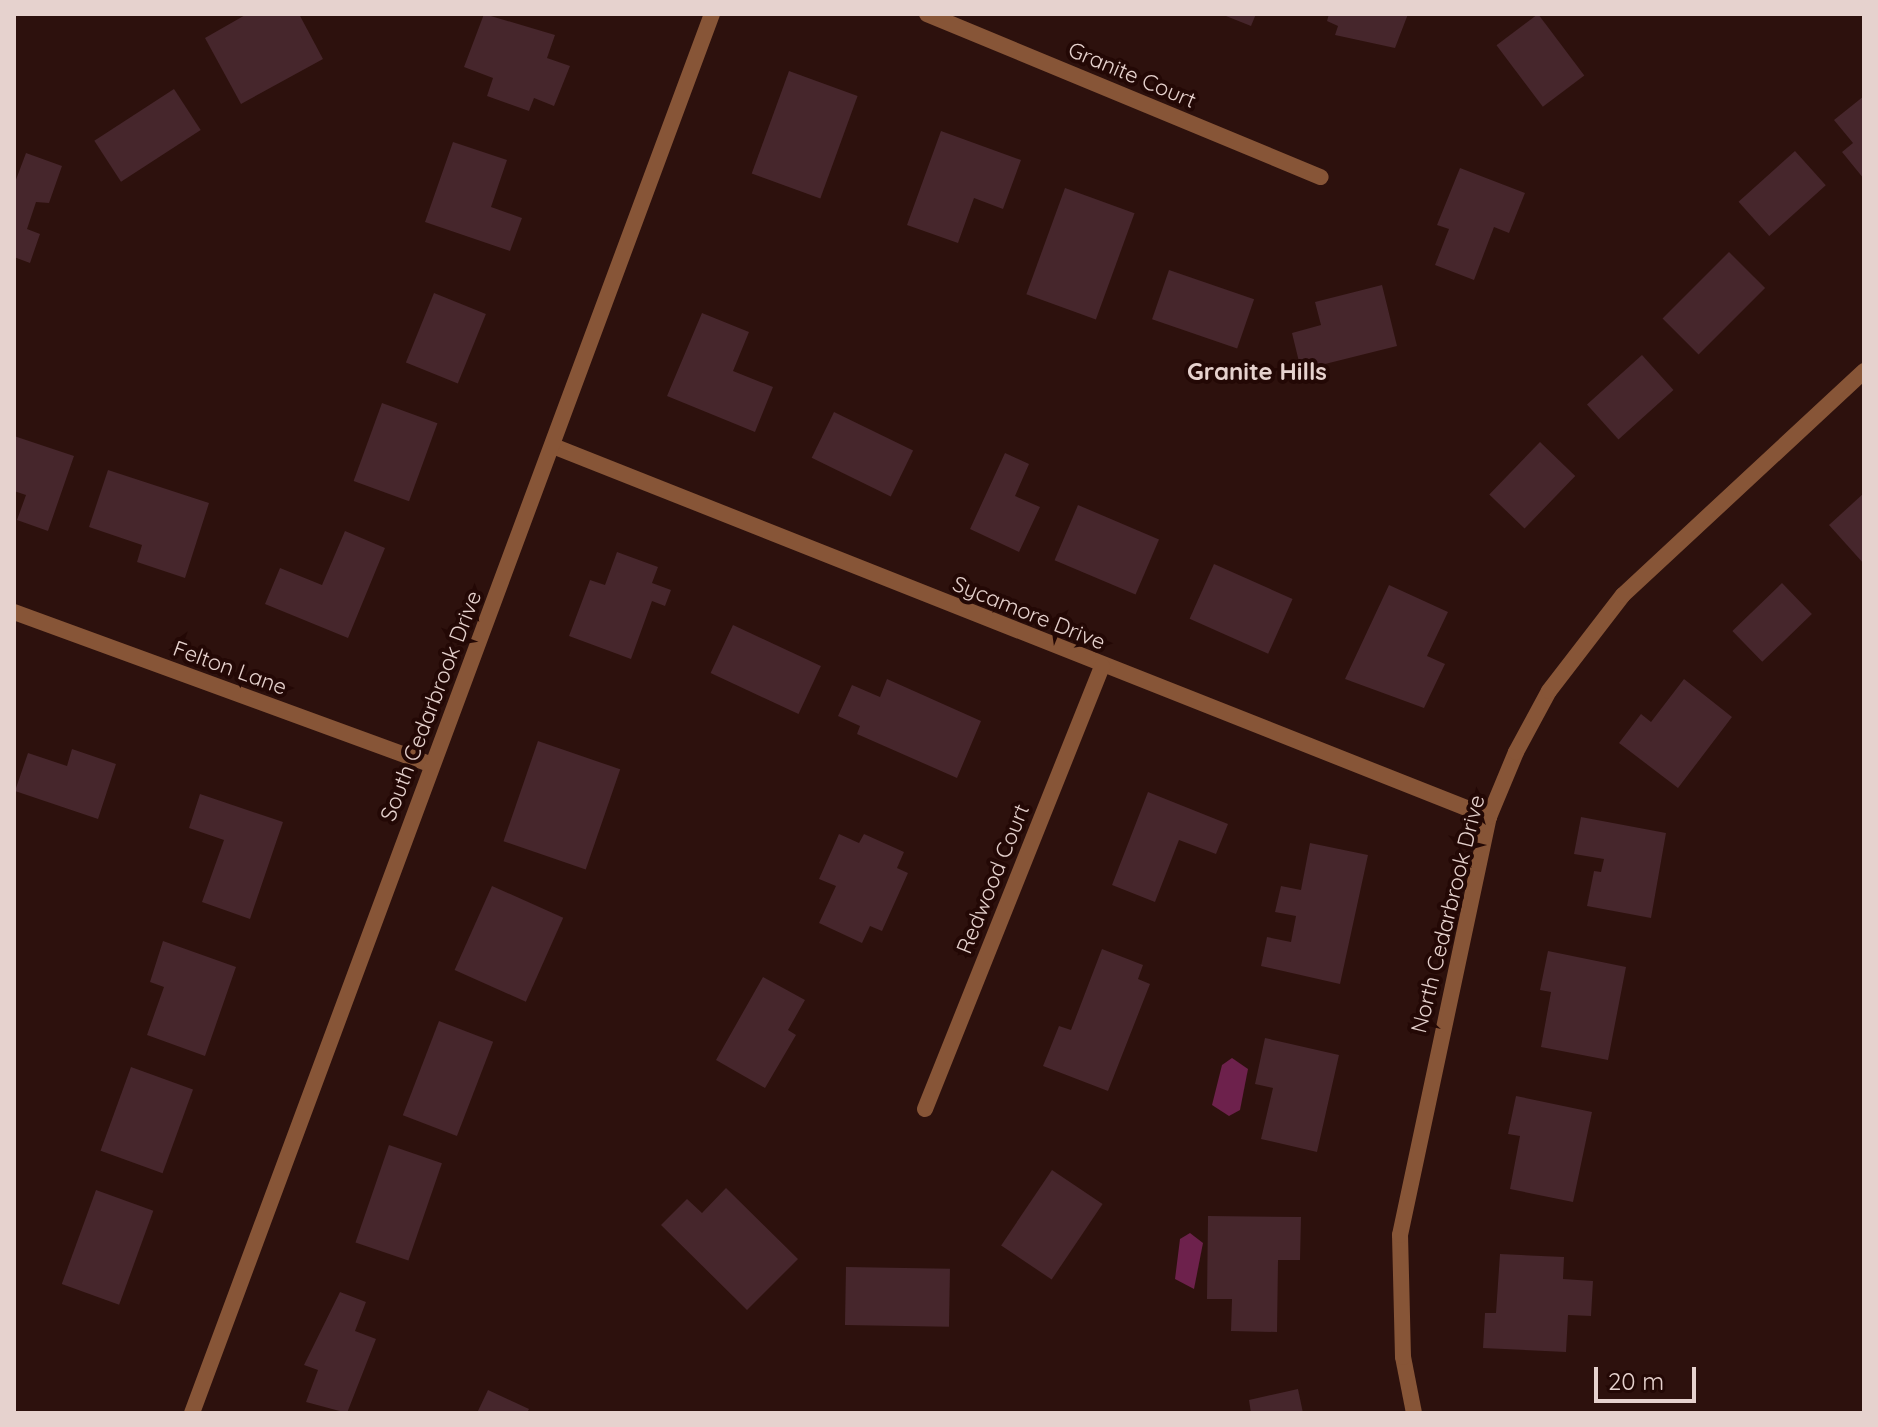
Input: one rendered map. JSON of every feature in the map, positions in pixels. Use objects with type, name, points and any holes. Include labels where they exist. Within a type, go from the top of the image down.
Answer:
[{"type":"street","name":"South Cedarbrook Drive","points":[[192,1413],[712,14]]},
{"type":"street","name":"Granite Court","points":[[927,14],[1321,177]]},
{"type":"street","name":"North Cedarbrook Drive","points":[[1414,1413],[1403,1357],[1400,1235],[1489,817],[1549,691],[1623,595],[1864,371]]},
{"type":"street","name":"Sycamore Drive","points":[[553,446],[1489,817]]},
{"type":"street","name":"Felton Lane","points":[[14,612],[431,765]]},
{"type":"street","name":"Redwood Court","points":[[925,1109],[1102,666]]},
{"type":"shaded area","points":[[1232,1058],[1248,1069],[1240,1110],[1229,1116],[1212,1105],[1222,1065]]},
{"type":"shaded area","points":[[1190,1233],[1203,1243],[1194,1289],[1175,1279],[1180,1239]]},
{"type":"building","points":[[247,14],[299,14],[323,59],[241,104],[205,38]]},
{"type":"building","points":[[484,14],[555,35],[547,58],[570,66],[554,106],[534,98],[529,111],[487,96],[493,78],[464,67]]},
{"type":"building","points":[[1221,14],[1256,14],[1251,26]]},
{"type":"building","points":[[1329,14],[1408,14],[1395,48],[1335,35],[1338,26],[1327,21]]},
{"type":"building","points":[[1538,14],[1584,75],[1543,107],[1496,45]]},
{"type":"building","points":[[789,71],[858,96],[820,198],[752,173]]},
{"type":"building","points":[[174,89],[201,130],[121,182],[94,141]]},
{"type":"building","points":[[1864,96],[1864,179],[1842,152],[1853,143],[1834,120]]},
{"type":"building","points":[[941,131],[1021,160],[1003,209],[974,198],[958,243],[907,225]]},
{"type":"building","points":[[453,142],[507,160],[491,207],[522,218],[510,251],[425,222]]},
{"type":"building","points":[[1795,151],[1826,185],[1769,236],[1739,202]]},
{"type":"building","points":[[26,153],[62,166],[49,203],[36,202],[27,229],[40,234],[30,263],[14,257],[14,185]]},
{"type":"building","points":[[1460,168],[1525,193],[1509,233],[1494,227],[1474,280],[1435,265],[1449,229],[1437,225]]},
{"type":"building","points":[[1065,188],[1135,213],[1096,319],[1026,294]]},
{"type":"building","points":[[1729,252],[1765,288],[1699,355],[1663,318]]},
{"type":"building","points":[[1169,270],[1254,299],[1237,348],[1152,319]]},
{"type":"building","points":[[1382,285],[1397,346],[1301,370],[1292,333],[1321,325],[1315,302]]},
{"type":"building","points":[[434,293],[486,314],[458,384],[406,363]]},
{"type":"building","points":[[702,313],[749,332],[733,371],[773,387],[755,432],[667,396]]},
{"type":"building","points":[[1642,355],[1673,390],[1618,439],[1587,405]]},
{"type":"building","points":[[382,403],[437,423],[409,501],[354,481]]},
{"type":"building","points":[[834,412],[913,451],[891,496],[812,458]]},
{"type":"building","points":[[14,436],[74,456],[48,531],[17,520],[26,495],[14,491]]},
{"type":"building","points":[[1540,442],[1575,476],[1525,529],[1489,495]]},
{"type":"building","points":[[1005,453],[1029,464],[1015,496],[1040,507],[1019,552],[970,529]]},
{"type":"building","points":[[108,470],[209,503],[185,578],[137,562],[142,545],[89,527]]},
{"type":"building","points":[[1864,493],[1864,564],[1829,525]]},
{"type":"building","points":[[1078,505],[1159,539],[1136,595],[1055,560]]},
{"type":"building","points":[[345,531],[385,548],[348,638],[265,604],[280,568],[322,585]]},
{"type":"building","points":[[617,552],[658,567],[652,583],[671,590],[665,606],[652,601],[631,659],[569,636],[590,580],[605,585]]},
{"type":"building","points":[[1214,564],[1293,599],[1268,654],[1190,619]]},
{"type":"building","points":[[1782,583],[1812,614],[1762,662],[1732,631]]},
{"type":"building","points":[[1389,585],[1448,612],[1427,656],[1445,664],[1424,708],[1345,679]]},
{"type":"building","points":[[733,625],[821,666],[799,714],[711,673]]},
{"type":"building","points":[[887,679],[981,721],[957,778],[857,734],[860,726],[838,716],[852,685],[880,697]]},
{"type":"building","points":[[1684,679],[1732,717],[1678,788],[1619,743],[1641,714],[1651,722]]},
{"type":"building","points":[[538,741],[620,769],[586,870],[503,841]]},
{"type":"building","points":[[72,749],[116,764],[98,819],[15,791],[28,753],[67,766]]},
{"type":"building","points":[[1148,792],[1228,824],[1216,854],[1179,840],[1155,902],[1112,885]]},
{"type":"building","points":[[200,794],[283,822],[250,919],[202,902],[224,840],[189,828]]},
{"type":"building","points":[[1581,817],[1666,833],[1651,918],[1587,906],[1594,871],[1601,872],[1604,859],[1574,854]]},
{"type":"building","points":[[839,834],[859,843],[864,834],[904,852],[897,868],[908,873],[882,931],[870,926],[862,943],[819,923],[836,886],[819,879]]},
{"type":"building","points":[[1310,843],[1368,855],[1340,984],[1261,966],[1267,937],[1291,942],[1296,916],[1275,912],[1281,886],[1301,890]]},
{"type":"building","points":[[492,886],[563,918],[526,1002],[455,970]]},
{"type":"building","points":[[163,941],[236,967],[205,1056],[147,1035],[164,987],[150,982]]},
{"type":"building","points":[[1102,949],[1143,965],[1138,979],[1150,984],[1108,1091],[1043,1066],[1059,1026],[1071,1030]]},
{"type":"building","points":[[1548,951],[1626,967],[1608,1060],[1541,1047],[1551,992],[1540,990]]},
{"type":"building","points":[[763,977],[805,1000],[788,1030],[796,1035],[765,1088],[716,1060]]},
{"type":"building","points":[[439,1021],[493,1042],[457,1136],[403,1115]]},
{"type":"building","points":[[1265,1038],[1339,1055],[1317,1152],[1261,1139],[1273,1088],[1255,1084]]},
{"type":"building","points":[[131,1067],[193,1090],[163,1173],[101,1151]]},
{"type":"building","points":[[1516,1096],[1592,1112],[1573,1202],[1510,1189],[1520,1136],[1508,1134]]},
{"type":"building","points":[[389,1145],[442,1163],[408,1261],[355,1242]]},
{"type":"building","points":[[1052,1170],[1103,1204],[1052,1280],[1001,1245]]},
{"type":"building","points":[[726,1188],[798,1259],[747,1310],[661,1225],[687,1199],[702,1213]]},
{"type":"building","points":[[96,1190],[153,1211],[119,1305],[62,1284]]},
{"type":"building","points":[[1208,1216],[1301,1217],[1300,1260],[1278,1260],[1277,1332],[1231,1331],[1232,1299],[1207,1299]]},
{"type":"building","points":[[1500,1254],[1564,1257],[1563,1279],[1593,1281],[1591,1316],[1568,1315],[1566,1352],[1483,1348],[1485,1313],[1496,1313]]},
{"type":"building","points":[[846,1267],[950,1269],[949,1327],[845,1325]]},
{"type":"building","points":[[340,1292],[366,1302],[355,1331],[376,1339],[347,1413],[306,1402],[318,1370],[304,1365]]},
{"type":"building","points":[[1298,1389],[1303,1413],[1251,1413],[1249,1400]]},
{"type":"building","points":[[488,1390],[529,1409],[527,1413],[477,1413]]},
{"type":"district","name":"Granite Hills","points":[[1257,372]]}]
